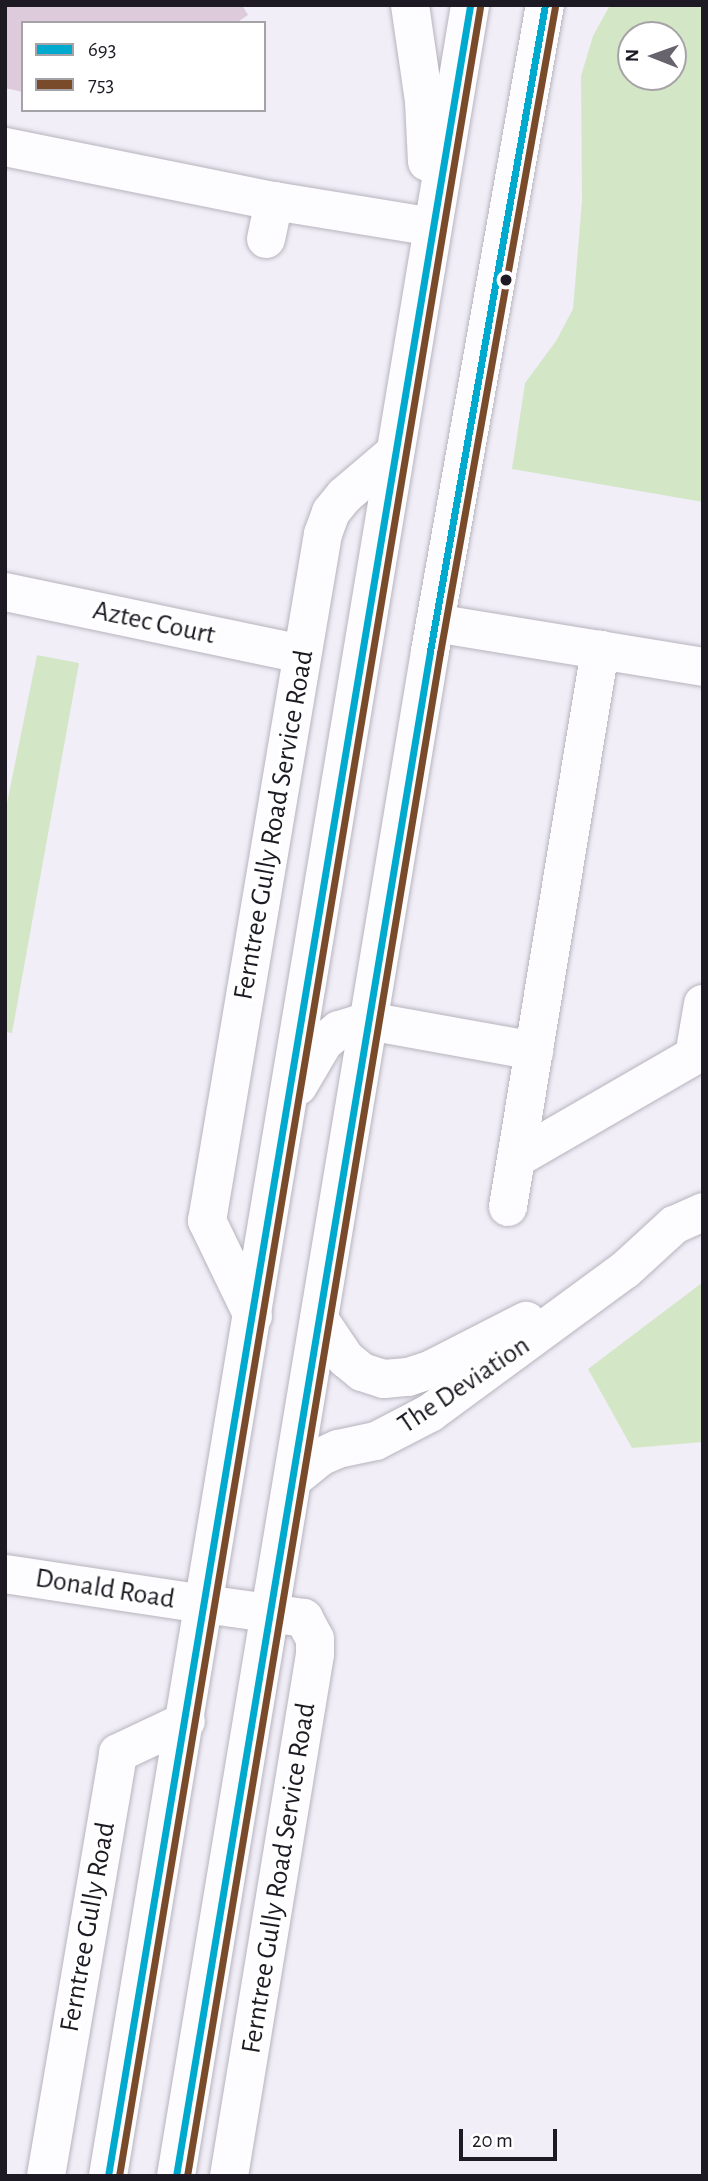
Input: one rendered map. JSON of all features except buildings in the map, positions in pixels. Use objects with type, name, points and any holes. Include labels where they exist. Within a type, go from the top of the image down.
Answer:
[{"type":"main road","points":[[410,5],[424,101],[432,227]]},
{"type":"main road","points":[[108,2176],[186,1721],[393,455],[470,5]]},
{"type":"main road","points":[[176,2176],[435,623],[545,5]]},
{"type":"main road","points":[[5,147],[274,201],[432,227]]},
{"type":"main road","points":[[266,239],[274,201]]},
{"type":"main road","name":"Ferntree Gully Road Service Road","points":[[253,1316],[204,1239],[323,534],[331,512],[344,496],[393,455]]},
{"type":"main road","name":"Aztec Court","points":[[5,592],[302,654]]},
{"type":"main road","points":[[435,623],[703,667]]},
{"type":"main road","points":[[508,1207],[600,650]]},
{"type":"main road","points":[[517,1158],[694,1056],[703,1004]]},
{"type":"main road","points":[[286,1110],[309,1062],[324,1042],[339,1030],[368,1021],[534,1051]]},
{"type":"main road","name":"The Deviation","points":[[293,1479],[320,1457],[338,1449],[376,1441],[430,1413],[625,1270],[674,1225],[703,1212]]},
{"type":"main road","name":"The Deviation","points":[[319,1319],[333,1344],[362,1372],[384,1379],[408,1377],[460,1356],[625,1270],[703,1241]]},
{"type":"main road","name":"Donald Road","points":[[5,1574],[269,1613]]},
{"type":"main road","name":"Ferntree Gully Road Service Road","points":[[229,2176],[315,1654],[316,1639],[304,1618],[269,1613]]},
{"type":"main road","name":"Ferntree Gully Road","points":[[46,2176],[118,1753],[186,1721]]},
{"type":"main road","points":[[200,2035],[252,2044]]},
{"type":"green space","points":[[610,5],[703,5],[703,502],[512,469],[525,383],[556,341],[573,309],[582,201],[581,76],[593,36]]},
{"type":"green space","points":[[37,655],[79,663],[12,1033],[5,1032],[5,813]]},
{"type":"green space","points":[[703,1282],[703,1442],[632,1448],[588,1369]]},
{"type":"transit line","name":"693","points":[[108,2176],[470,5]]},
{"type":"transit line","name":"693","points":[[176,2176],[430,651],[545,5]]},
{"type":"transit line","name":"753","points":[[119,2176],[480,7]]},
{"type":"transit line","name":"753","points":[[187,2176],[440,653],[555,7]]}]
